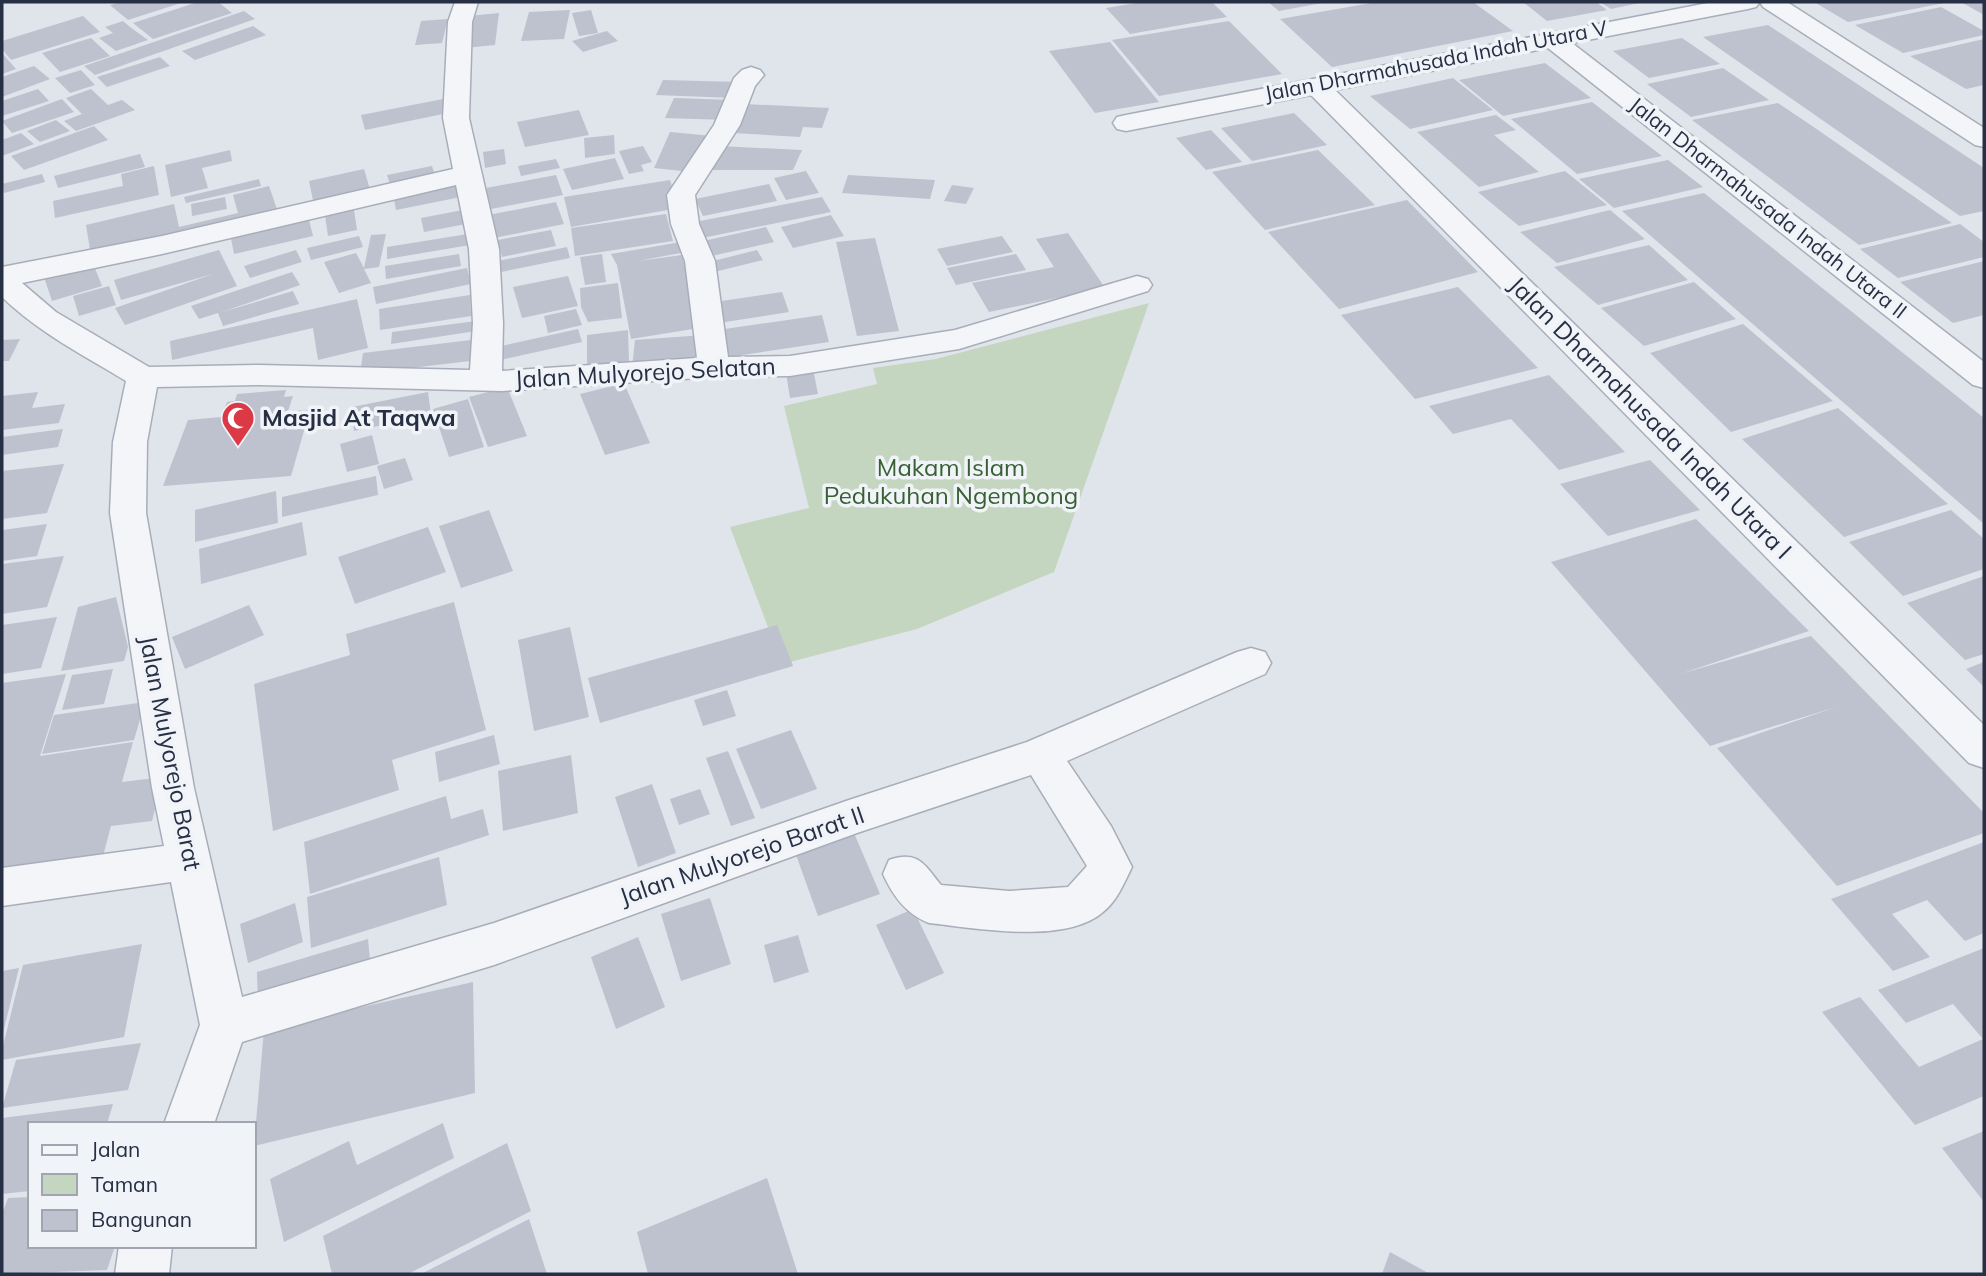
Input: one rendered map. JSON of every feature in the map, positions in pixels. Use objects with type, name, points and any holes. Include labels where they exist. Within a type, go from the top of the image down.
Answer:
[{"type":"street","points":[[466,2],[460,22],[456,118],[484,249],[488,323],[485,381]]},
{"type":"street","name":"Jalan Dharmahusada Indah Utara V","points":[[1126,123],[1748,2]]},
{"type":"street","points":[[1771,2],[1984,139]]},
{"type":"street","name":"Jalan Dharmahusada Indah Utara II","points":[[1551,39],[1984,378]]},
{"type":"street","points":[[714,367],[704,308],[700,261],[685,224],[681,195],[727,125],[743,83],[751,75]]},
{"type":"street","name":"Jalan Dharmahusada Indah Utara I","points":[[1316,85],[1984,751]]},
{"type":"street","points":[[1957,121],[1984,115]]},
{"type":"street","points":[[143,377],[63,330],[9,288],[2,277],[202,236],[467,174]]},
{"type":"street","name":"Jalan Mulyorejo Selatan","points":[[143,377],[260,374],[485,381],[714,367],[790,366],[959,339],[1137,285]]},
{"type":"street","name":"Jalan Mulyorejo Barat","points":[[143,377],[130,442],[128,513],[173,788],[224,1025]]},
{"type":"street","name":"Jalan Mulyorejo Barat II","points":[[224,1025],[494,944],[849,818],[1040,755],[1251,663]]},
{"type":"street","points":[[905,874],[929,903],[982,909],[1043,910],[1082,902],[1101,884],[1110,867],[1096,839],[1040,755]]},
{"type":"street","points":[[2,887],[190,861]]},
{"type":"street","points":[[190,1122],[224,1025]]},
{"type":"street","points":[[142,1274],[146,1248]]},
{"type":"green space","name":"Makam Islam Pedukuhan Ngembong","points":[[1149,303],[1054,572],[917,629],[782,664],[730,527],[809,508],[784,406],[877,384],[873,368],[936,359]]},
{"type":"building","points":[[122,2],[184,2],[128,20],[110,5]]},
{"type":"building","points":[[198,2],[218,2],[232,13],[153,39],[133,23]]},
{"type":"building","points":[[1143,2],[1212,2],[1227,17],[1130,34],[1106,8]]},
{"type":"building","points":[[1268,2],[1322,2],[1322,3],[1279,11]]},
{"type":"building","points":[[1377,2],[1473,2],[1513,31],[1332,67],[1280,19]]},
{"type":"building","points":[[1523,2],[1596,2],[1607,10],[1547,21]]},
{"type":"building","points":[[1600,2],[1639,2],[1639,3],[1611,9]]},
{"type":"building","points":[[1814,2],[1944,2],[1944,3],[1848,22]]},
{"type":"building","points":[[1961,2],[1984,2],[1984,15]]},
{"type":"building","points":[[1941,7],[1984,31],[1984,35],[1903,53],[1855,25]]},
{"type":"building","points":[[570,10],[564,39],[521,41],[529,12]]},
{"type":"building","points":[[591,10],[598,33],[579,36],[572,13]]},
{"type":"building","points":[[244,11],[255,19],[95,75],[84,66]]},
{"type":"building","points":[[499,13],[495,45],[464,48],[469,16]]},
{"type":"building","points":[[83,16],[100,32],[11,60],[2,49],[2,41]]},
{"type":"building","points":[[448,19],[442,43],[415,45],[421,21]]},
{"type":"building","points":[[123,21],[148,40],[116,51],[99,38],[113,33],[105,27]]},
{"type":"building","points":[[1229,21],[1282,74],[1159,96],[1112,40]]},
{"type":"building","points":[[1768,25],[1984,168],[1984,211],[1960,216],[1703,37]]},
{"type":"building","points":[[253,26],[266,35],[195,60],[182,51]]},
{"type":"building","points":[[607,31],[618,41],[583,52],[572,41]]},
{"type":"building","points":[[91,38],[110,56],[60,72],[42,53]]},
{"type":"building","points":[[1682,38],[1720,64],[1649,78],[1613,51]]},
{"type":"building","points":[[1984,39],[1984,85],[1966,89],[1910,56]]},
{"type":"building","points":[[1110,42],[1159,102],[1095,113],[1049,51]]},
{"type":"building","points":[[2,53],[16,69],[2,74]]},
{"type":"building","points":[[160,57],[170,66],[107,87],[97,77]]},
{"type":"building","points":[[1545,63],[1591,98],[1503,116],[1459,80]]},
{"type":"building","points":[[34,66],[50,79],[2,97],[2,77]]},
{"type":"building","points":[[1723,68],[1769,100],[1691,117],[1647,84]]},
{"type":"building","points":[[81,70],[95,85],[70,93],[55,78]]},
{"type":"building","points":[[1453,78],[1493,110],[1410,129],[1370,96]]},
{"type":"building","points":[[663,80],[739,82],[733,98],[656,95]]},
{"type":"building","points":[[38,89],[49,101],[2,116],[2,101]]},
{"type":"building","points":[[91,89],[108,105],[122,100],[135,110],[76,131],[64,121],[82,114],[66,98]]},
{"type":"building","points":[[674,98],[734,100],[727,120],[665,118]]},
{"type":"building","points":[[62,99],[74,112],[12,133],[2,121]]},
{"type":"building","points":[[443,99],[448,113],[365,130],[361,115]]},
{"type":"building","points":[[1592,102],[1662,156],[1577,174],[1511,119]]},
{"type":"building","points":[[1778,103],[1952,223],[1859,245],[1692,120]]},
{"type":"building","points":[[744,104],[829,108],[822,128],[803,127],[800,137],[733,133]]},
{"type":"building","points":[[579,110],[589,135],[525,147],[517,122]]},
{"type":"building","points":[[1294,113],[1327,145],[1252,161],[1221,128]]},
{"type":"building","points":[[1496,115],[1516,130],[1494,135],[1539,172],[1479,187],[1417,132]]},
{"type":"building","points":[[56,120],[70,131],[40,142],[27,131]]},
{"type":"building","points":[[94,126],[108,140],[24,170],[11,156]]},
{"type":"building","points":[[1211,130],[1242,162],[1206,170],[1176,138]]},
{"type":"building","points":[[670,132],[712,136],[691,172],[654,168]]},
{"type":"building","points":[[21,133],[34,144],[2,156],[2,140]]},
{"type":"building","points":[[614,135],[615,154],[585,158],[584,138]]},
{"type":"building","points":[[643,146],[652,162],[641,165],[644,171],[629,174],[619,151]]},
{"type":"building","points":[[719,146],[802,150],[793,170],[710,170]]},
{"type":"building","points":[[504,149],[506,164],[485,168],[483,152]]},
{"type":"building","points":[[230,150],[232,161],[202,168],[208,188],[171,197],[165,165]]},
{"type":"building","points":[[1318,150],[1375,205],[1265,230],[1212,172]]},
{"type":"building","points":[[140,154],[145,167],[58,188],[54,176]]},
{"type":"building","points":[[615,158],[624,179],[572,190],[563,169]]},
{"type":"building","points":[[556,159],[560,168],[521,176],[518,166]]},
{"type":"building","points":[[1668,160],[1703,187],[1614,208],[1579,179]]},
{"type":"building","points":[[154,166],[159,195],[55,218],[53,201],[123,186],[121,174]]},
{"type":"building","points":[[432,166],[436,179],[391,188],[387,175]]},
{"type":"building","points":[[364,169],[371,193],[314,205],[309,181]]},
{"type":"building","points":[[806,171],[819,193],[786,200],[774,178]]},
{"type":"building","points":[[1565,171],[1607,205],[1519,226],[1478,192]]},
{"type":"building","points":[[42,174],[45,182],[4,193],[2,184]]},
{"type":"building","points":[[556,175],[563,195],[491,209],[486,188]]},
{"type":"building","points":[[848,175],[935,180],[930,199],[842,193]]},
{"type":"building","points":[[259,179],[261,186],[186,203],[184,197]]},
{"type":"building","points":[[670,180],[679,208],[571,227],[564,197]]},
{"type":"building","points":[[461,181],[466,196],[396,210],[393,194]]},
{"type":"building","points":[[769,184],[777,201],[703,216],[695,199]]},
{"type":"building","points":[[952,185],[974,188],[966,204],[944,201]]},
{"type":"building","points":[[269,186],[279,215],[91,256],[86,225],[174,204],[179,227],[238,213],[233,195]]},
{"type":"building","points":[[1704,193],[1984,418],[1984,524],[1622,211]]},
{"type":"building","points":[[225,197],[227,209],[192,216],[191,204]]},
{"type":"building","points":[[822,197],[831,212],[702,238],[695,222]]},
{"type":"building","points":[[1407,200],[1478,272],[1339,309],[1268,232]]},
{"type":"building","points":[[556,202],[564,224],[489,239],[483,216]]},
{"type":"building","points":[[353,203],[357,230],[328,236],[324,208]]},
{"type":"building","points":[[463,210],[466,224],[424,232],[421,218]]},
{"type":"building","points":[[1610,210],[1645,239],[1557,263],[1520,232]]},
{"type":"building","points":[[666,214],[673,241],[575,256],[571,228]]},
{"type":"building","points":[[831,215],[844,236],[793,248],[781,227]]},
{"type":"building","points":[[308,216],[313,236],[234,254],[230,233]]},
{"type":"building","points":[[1960,224],[1984,242],[1984,257],[1898,278],[1860,249]]},
{"type":"building","points":[[766,227],[774,242],[707,257],[699,242]]},
{"type":"building","points":[[551,230],[556,246],[502,257],[498,240]]},
{"type":"building","points":[[1068,233],[1105,288],[989,312],[972,283],[1054,267],[1036,239]]},
{"type":"building","points":[[386,234],[379,267],[364,269],[371,283],[339,293],[324,262],[356,253],[364,268],[371,235]]},
{"type":"building","points":[[468,234],[470,245],[387,259],[387,247]]},
{"type":"building","points":[[359,236],[363,247],[311,260],[307,248]]},
{"type":"building","points":[[1002,236],[1013,252],[947,266],[937,249]]},
{"type":"building","points":[[875,238],[899,331],[857,336],[836,242]]},
{"type":"building","points":[[687,241],[691,251],[638,261],[682,255],[699,328],[631,339],[617,265],[611,254]]},
{"type":"building","points":[[1649,245],[1688,280],[1598,305],[1554,267]]},
{"type":"building","points":[[567,247],[570,258],[501,272],[498,261]]},
{"type":"building","points":[[219,250],[237,286],[125,325],[115,308],[213,274],[121,300],[114,280]]},
{"type":"building","points":[[296,250],[302,262],[250,278],[244,266]]},
{"type":"building","points":[[757,250],[763,260],[710,273],[705,263]]},
{"type":"building","points":[[459,254],[461,266],[386,279],[385,266]]},
{"type":"building","points":[[602,254],[606,282],[585,285],[580,257]]},
{"type":"building","points":[[1016,254],[1026,270],[956,285],[947,268]]},
{"type":"building","points":[[1984,261],[1984,315],[1953,323],[1900,282]]},
{"type":"building","points":[[93,263],[102,286],[52,301],[44,277]]},
{"type":"building","points":[[467,268],[471,284],[376,304],[373,287]]},
{"type":"building","points":[[292,272],[300,285],[222,312],[293,291],[299,304],[223,326],[218,313],[199,319],[191,306]]},
{"type":"building","points":[[568,276],[578,306],[522,318],[513,287]]},
{"type":"building","points":[[1694,282],[1736,319],[1644,346],[1601,308]]},
{"type":"building","points":[[618,283],[622,318],[588,322],[581,307],[580,288]]},
{"type":"building","points":[[109,286],[116,305],[79,316],[73,296]]},
{"type":"building","points":[[1458,287],[1538,368],[1415,399],[1341,315]]},
{"type":"building","points":[[782,292],[789,312],[719,323],[715,302]]},
{"type":"building","points":[[470,295],[471,316],[380,330],[379,309]]},
{"type":"building","points":[[357,299],[368,348],[318,360],[313,328],[172,360],[170,341]]},
{"type":"building","points":[[576,309],[582,325],[548,333],[544,316]]},
{"type":"building","points":[[822,315],[829,342],[723,358],[718,330]]},
{"type":"building","points":[[476,321],[476,331],[391,344],[392,332]]},
{"type":"building","points":[[1743,324],[1833,401],[1731,432],[1650,353]]},
{"type":"building","points":[[578,329],[582,342],[500,360],[497,347]]},
{"type":"building","points":[[628,330],[629,363],[587,367],[587,335]]},
{"type":"building","points":[[704,335],[704,363],[632,368],[635,340]]},
{"type":"building","points":[[20,339],[9,361],[2,361],[2,340]]},
{"type":"building","points":[[471,340],[470,361],[360,374],[363,353]]},
{"type":"building","points":[[813,369],[818,394],[790,398],[786,373]]},
{"type":"building","points":[[1549,375],[1625,452],[1559,470],[1511,419],[1453,434],[1429,406]]},
{"type":"building","points":[[624,383],[650,443],[605,455],[580,394]]},
{"type":"building","points":[[507,387],[527,436],[488,447],[469,397]]},
{"type":"building","name":"Masjid At Taqwa","points":[[286,390],[284,397],[293,396],[288,411],[310,410],[291,476],[163,486],[188,420],[221,417],[227,402],[235,401],[237,394]]},
{"type":"building","points":[[38,392],[32,408],[65,404],[59,423],[2,430],[2,396]]},
{"type":"building","points":[[428,392],[431,415],[354,431],[352,407]]},
{"type":"building","points":[[468,399],[484,447],[449,457],[433,409]]},
{"type":"building","points":[[1838,408],[1948,504],[1844,537],[1742,439]]},
{"type":"building","points":[[63,429],[58,447],[2,455],[2,437]]},
{"type":"building","points":[[372,435],[379,464],[347,472],[340,444]]},
{"type":"building","points":[[405,458],[413,480],[384,489],[377,466]]},
{"type":"building","points":[[1650,460],[1700,510],[1608,536],[1560,484]]},
{"type":"building","points":[[64,464],[47,513],[2,519],[2,471]]},
{"type":"building","points":[[376,476],[378,495],[282,517],[282,497]]},
{"type":"building","points":[[276,491],[278,523],[195,542],[195,510]]},
{"type":"building","points":[[489,510],[513,571],[461,588],[439,526]]},
{"type":"building","points":[[1951,510],[1984,539],[1984,569],[1903,596],[1849,542]]},
{"type":"building","points":[[1696,519],[1809,631],[1680,674],[1811,636],[1984,813],[1984,833],[1837,886],[1717,748],[1836,707],[1710,746],[1551,562]]},
{"type":"building","points":[[302,522],[307,555],[201,584],[199,549]]},
{"type":"building","points":[[47,524],[37,556],[2,561],[2,530]]},
{"type":"building","points":[[428,527],[446,572],[355,604],[338,557]]},
{"type":"building","points":[[64,556],[47,607],[2,614],[2,564]]},
{"type":"building","points":[[1984,576],[1984,654],[1965,660],[1907,603]]},
{"type":"building","points":[[116,597],[128,647],[124,661],[61,671],[78,607]]},
{"type":"building","points":[[454,602],[486,730],[392,760],[399,790],[273,831],[254,684],[350,655],[346,634]]},
{"type":"building","points":[[249,605],[264,635],[185,669],[172,637]]},
{"type":"building","points":[[57,617],[41,668],[2,674],[2,625]]},
{"type":"building","points":[[777,625],[793,666],[600,723],[588,678]]},
{"type":"building","points":[[570,627],[589,717],[534,731],[518,640]]},
{"type":"building","points":[[1984,662],[1984,687],[1966,669]]},
{"type":"building","points":[[113,669],[104,704],[62,710],[72,675]]},
{"type":"building","points":[[66,674],[40,756],[133,742],[122,782],[163,777],[152,821],[111,826],[100,867],[2,882],[2,683]]},
{"type":"building","points":[[727,690],[736,716],[703,726],[694,700]]},
{"type":"building","points":[[145,702],[134,740],[42,754],[54,715]]},
{"type":"building","points":[[791,730],[817,789],[761,809],[736,749]]},
{"type":"building","points":[[494,735],[500,764],[439,782],[435,752]]},
{"type":"building","points":[[728,751],[755,818],[731,826],[706,758]]},
{"type":"building","points":[[571,755],[578,813],[503,831],[498,771]]},
{"type":"building","points":[[652,784],[676,853],[638,867],[615,797]]},
{"type":"building","points":[[700,789],[710,814],[679,825],[670,799]]},
{"type":"building","points":[[446,796],[451,819],[483,809],[489,835],[310,894],[304,842]]},
{"type":"building","points":[[854,833],[880,894],[818,916],[795,852]]},
{"type":"building","points":[[1984,842],[1984,933],[1965,941],[1927,900],[1892,914],[1930,957],[1893,971],[1831,899]]},
{"type":"building","points":[[439,857],[447,905],[311,948],[307,897]]},
{"type":"building","points":[[710,898],[731,964],[681,981],[661,914]]},
{"type":"building","points":[[295,903],[303,942],[248,963],[240,924]]},
{"type":"building","points":[[913,909],[944,973],[906,990],[876,925]]},
{"type":"building","points":[[798,935],[809,972],[774,983],[764,945]]},
{"type":"building","points":[[638,937],[665,1007],[616,1029],[591,957]]},
{"type":"building","points":[[368,939],[371,971],[258,1005],[257,972]]},
{"type":"building","points":[[142,944],[124,1037],[2,1060],[2,1050],[23,965]]},
{"type":"building","points":[[1984,948],[1984,1096],[1915,1125],[1822,1012],[1860,997],[1919,1067],[1983,1039],[1953,1004],[1906,1023],[1878,990]]},
{"type":"building","points":[[19,968],[3,1033],[2,1033],[2,971]]},
{"type":"building","points":[[473,982],[475,1093],[256,1146],[264,1029]]},
{"type":"building","points":[[141,1043],[128,1090],[2,1108],[16,1060]]},
{"type":"building","points":[[113,1104],[108,1122],[28,1122],[28,1191],[2,1194],[2,1118]]},
{"type":"building","points":[[443,1123],[454,1158],[284,1242],[270,1179],[349,1141],[357,1165]]},
{"type":"building","points":[[1984,1131],[1984,1202],[1942,1148]]},
{"type":"building","points":[[507,1143],[531,1211],[408,1274],[332,1274],[323,1236]]},
{"type":"building","points":[[767,1178],[798,1274],[648,1274],[637,1232]]},
{"type":"building","points":[[28,1197],[28,1248],[114,1248],[107,1270],[2,1274],[2,1214],[8,1198]]},
{"type":"building","points":[[529,1219],[547,1274],[421,1274]]},
{"type":"building","points":[[1390,1252],[1430,1274],[1382,1274]]},
{"type":"place","name":"Masjid At Taqwa","points":[[238,448]]}]
